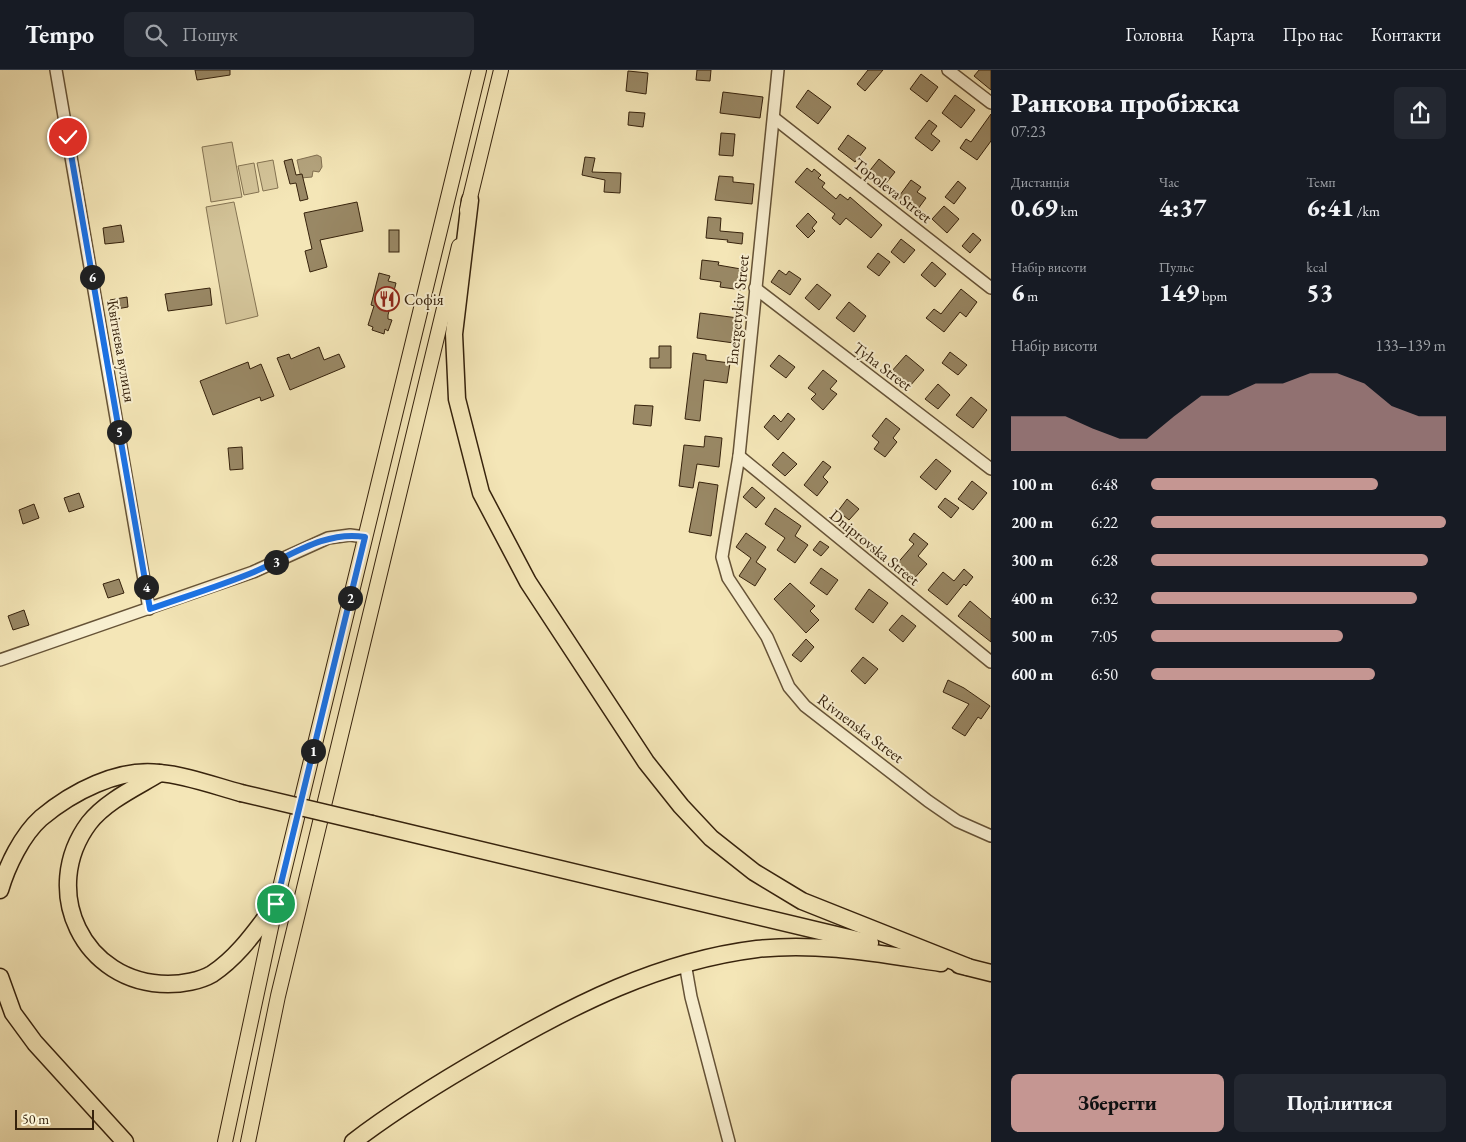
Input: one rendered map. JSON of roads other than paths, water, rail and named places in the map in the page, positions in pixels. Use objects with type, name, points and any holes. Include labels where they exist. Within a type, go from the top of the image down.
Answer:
[{"type":"highway","points":[[470,200],[454,334],[456,399],[481,493],[528,582],[646,762],[681,806],[711,838],[754,872],[802,901],[968,967]]},
{"type":"highway","points":[[0,890],[18,848],[40,819],[71,797],[100,782],[139,772],[160,773],[991,972]]},
{"type":"highway","points":[[160,773],[112,803],[91,822],[78,841],[70,866],[68,897],[74,922],[91,952],[124,976],[151,984],[182,984],[210,975],[240,952],[276,904]]},
{"type":"highway","points":[[353,1142],[416,1097],[535,1027],[617,987],[685,963],[710,956],[759,949],[836,948],[968,967]]},
{"type":"highway","points":[[0,977],[13,1013],[35,1042],[125,1142]]},
{"type":"main road","points":[[225,1142],[276,904],[479,70]]},
{"type":"main road","points":[[248,1142],[278,996],[417,412],[501,70]]},
{"type":"street","name":"Квітнева вулиця","points":[[56,70],[150,609]]},
{"type":"street","name":"Energetykiv Street","points":[[722,554],[739,456],[778,70]]},
{"type":"street","points":[[948,70],[991,103]]},
{"type":"street","name":"Topoleva Street","points":[[774,118],[991,288]]},
{"type":"street","name":"Tyha Street","points":[[755,288],[991,469]]},
{"type":"street","name":"Dniprovska Street","points":[[739,456],[991,662]]},
{"type":"street","points":[[0,660],[253,572],[328,538],[350,535],[365,537]]},
{"type":"street","name":"Rivnenska Street","points":[[722,554],[728,578],[767,637],[790,687],[805,706],[928,801],[957,821],[991,836]]},
{"type":"street","points":[[685,963],[691,997],[729,1142]]},
{"type":"place","name":"Софія","points":[[387,299]]}]
